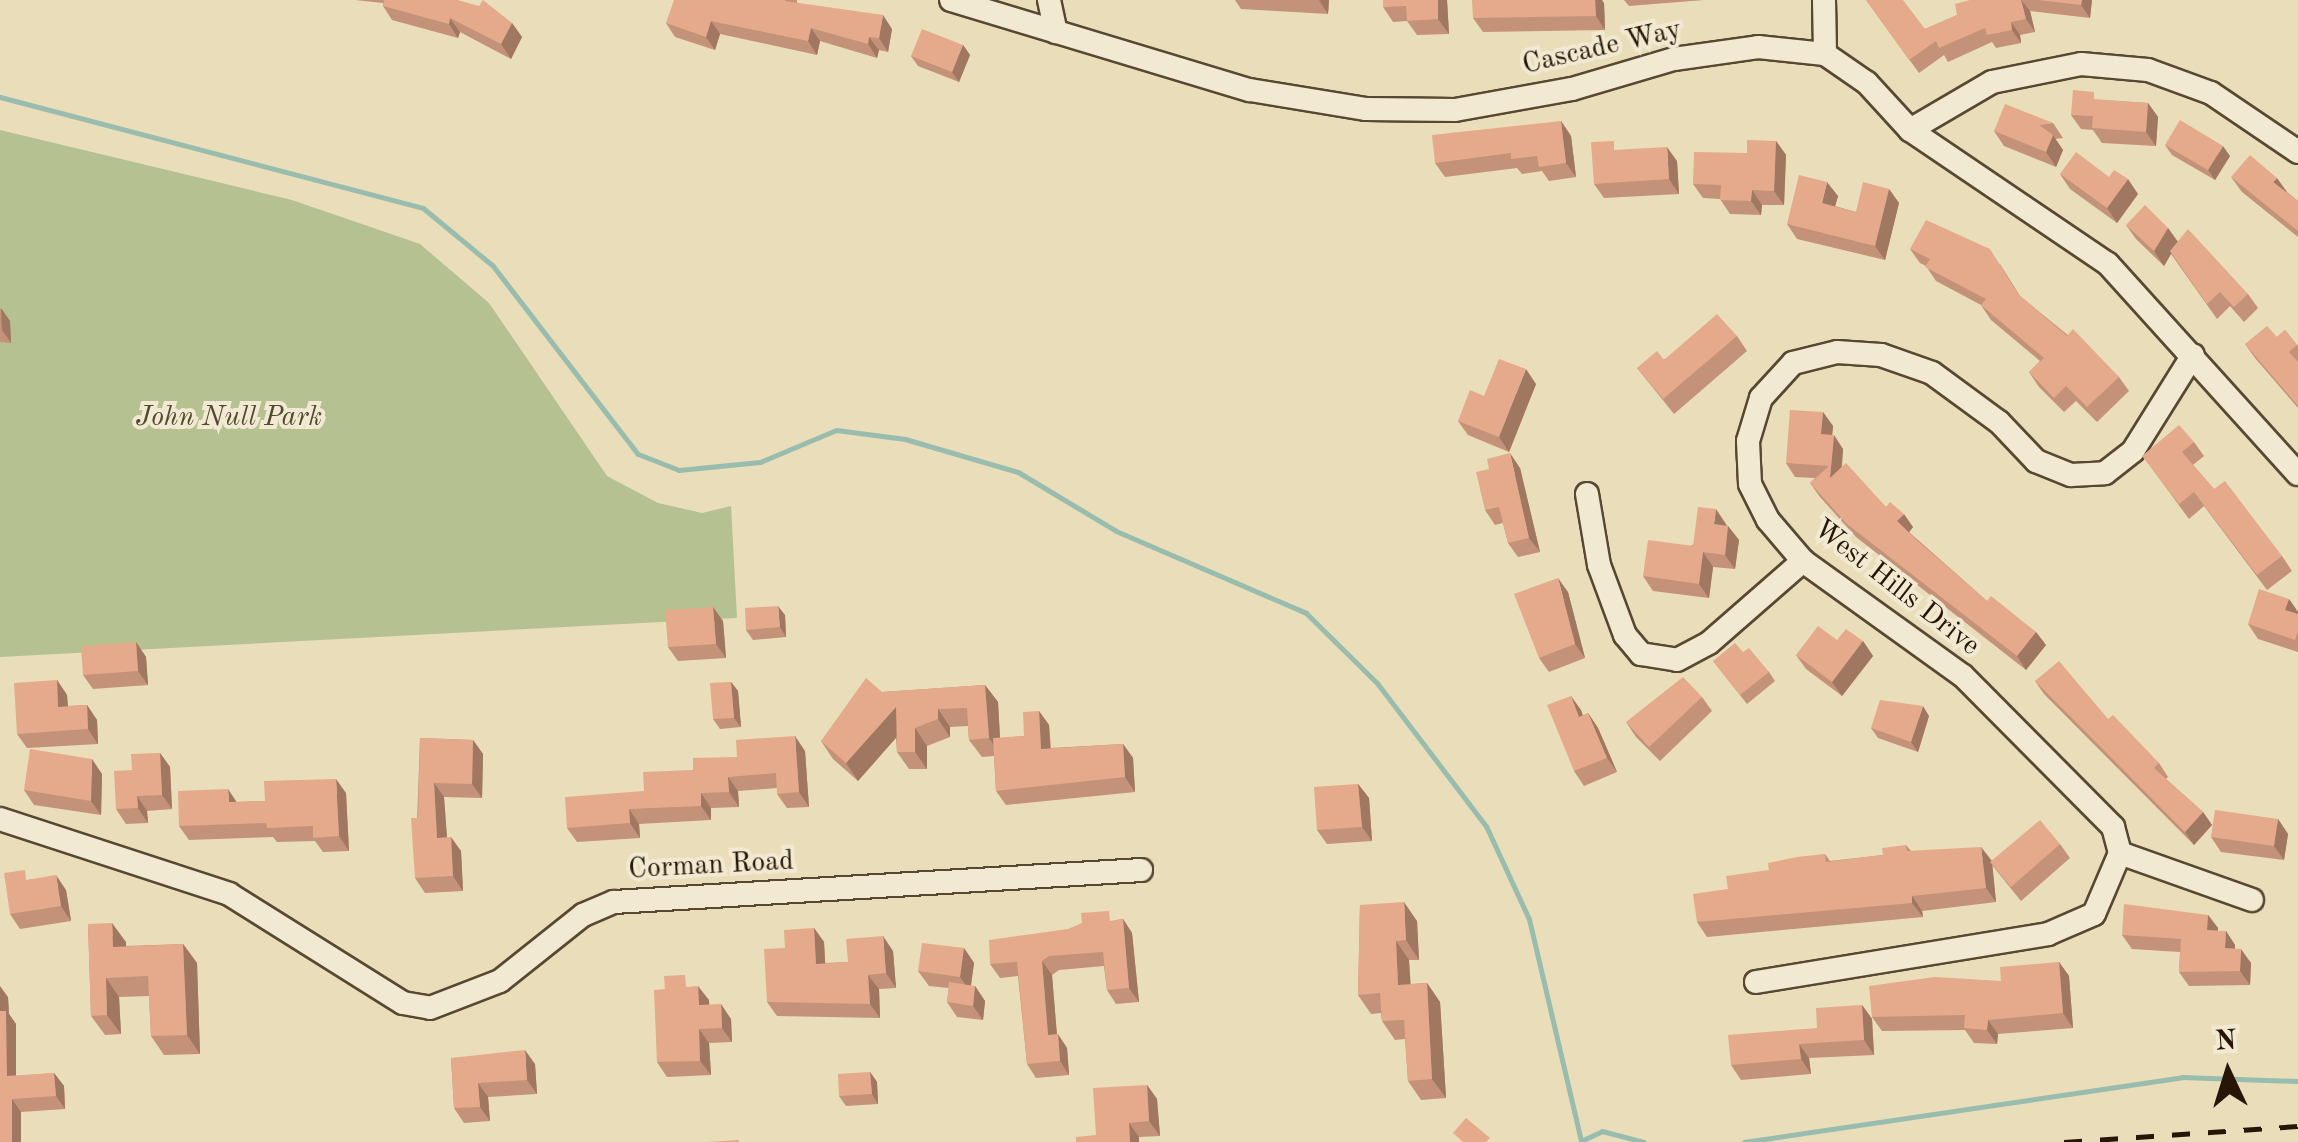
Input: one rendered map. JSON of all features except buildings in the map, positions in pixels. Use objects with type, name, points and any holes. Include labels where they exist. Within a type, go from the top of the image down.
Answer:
[{"type":"street","name":"Cascade Way","points":[[951,0],[1250,90],[1366,109],[1455,110],[1572,89],[1674,59],[1758,47],[1825,54]]},
{"type":"street","points":[[1049,0],[1056,32]]},
{"type":"street","points":[[1824,0],[1825,54],[1866,84],[1910,130],[2108,264],[2298,474]]},
{"type":"street","points":[[1910,130],[1992,82],[2082,64],[2148,70],[2211,92],[2298,152]]},
{"type":"street","name":"West Hills Drive","points":[[2120,854],[2113,828],[1962,676],[1803,561],[1768,520],[1750,484],[1748,441],[1762,398],[1793,363],[1838,352],[1881,355],[1932,373],[1999,422],[2036,461],[2071,476],[2105,473],[2133,450],[2193,355]]},
{"type":"street","points":[[1587,494],[1598,564],[1625,635],[1641,654],[1677,660],[1708,643],[1803,561]]},
{"type":"street","name":"Corman Road","points":[[0,819],[229,894],[403,1003],[430,1008],[500,981],[583,916],[614,902],[1141,870]]},
{"type":"street","points":[[1756,982],[2048,934],[2094,914],[2120,854],[2252,900]]},
{"type":"green space","name":"John Null Park","points":[[0,130],[292,200],[420,244],[489,303],[607,476],[658,503],[702,513],[731,506],[737,618],[0,657]]},
{"type":"waterway","points":[[0,97],[423,208],[493,266],[638,454],[679,470],[760,462],[836,430],[905,439],[1018,472],[1116,531],[1306,613],[1377,683],[1486,826],[1529,919],[1581,1140]]},
{"type":"waterway","points":[[1744,1142],[2182,1077],[2298,1081]]},
{"type":"waterway","points":[[1581,1141],[1602,1131],[1644,1142]]},
{"type":"railway","points":[[2064,1142],[2298,1126]]}]
